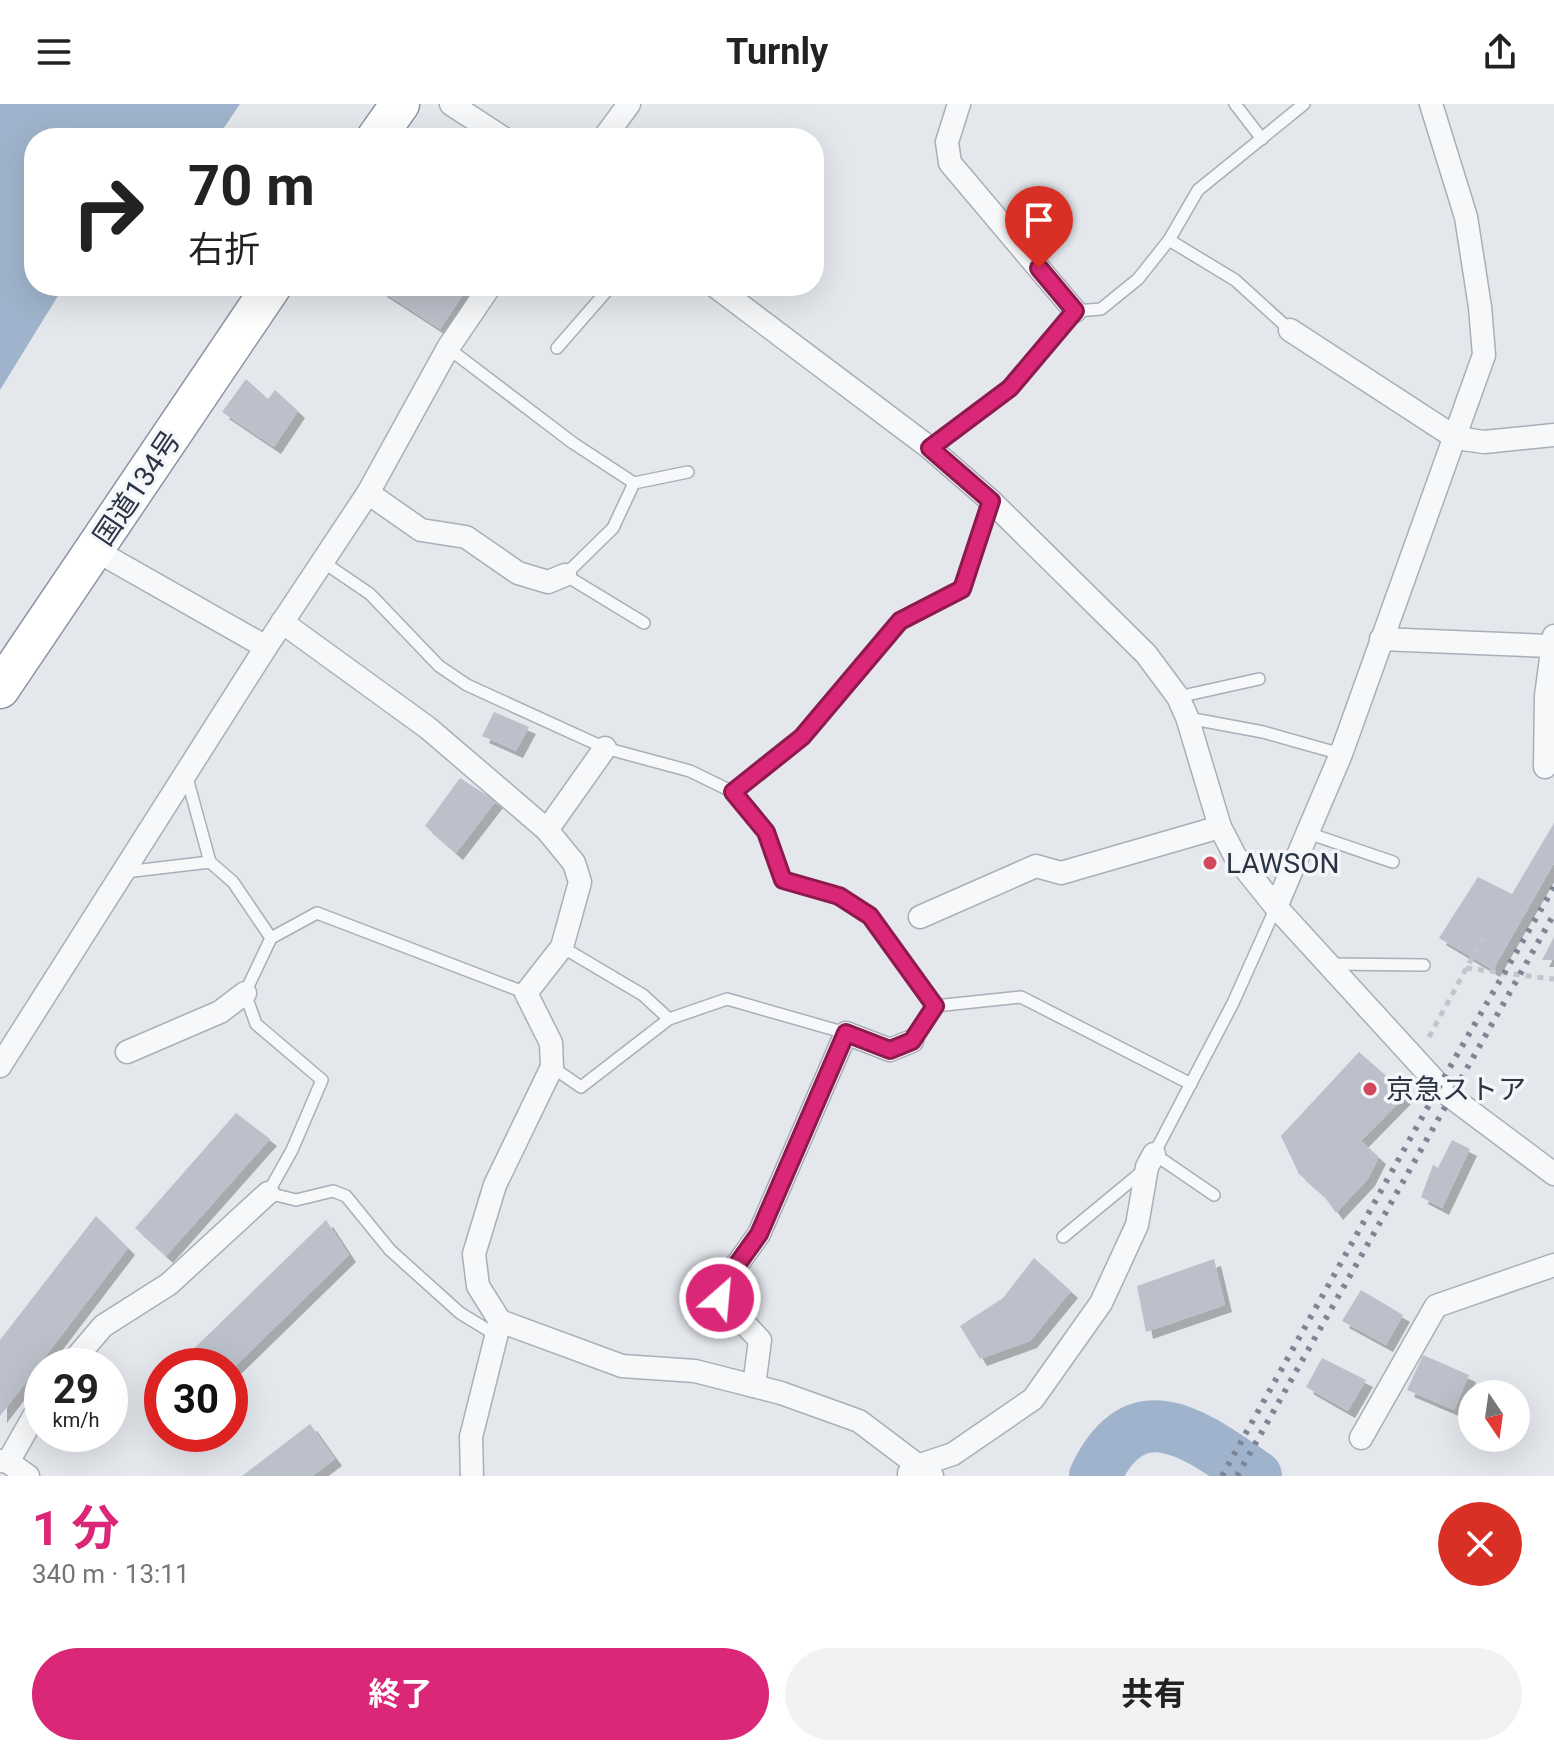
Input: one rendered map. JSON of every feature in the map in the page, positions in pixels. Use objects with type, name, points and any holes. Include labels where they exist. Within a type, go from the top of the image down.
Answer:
[{"type":"highway","points":[[383,128],[400,104]]},
{"type":"highway","name":"国道134号","points":[[0,689],[265,296]]},
{"type":"street","points":[[451,104],[488,128]]},
{"type":"street","points":[[611,128],[629,104]]},
{"type":"street","points":[[959,104],[947,142],[950,163],[1075,311]]},
{"type":"street","points":[[1276,907],[1341,754],[1484,355],[1466,217],[1431,104]]},
{"type":"street","points":[[0,1066],[282,622],[368,493],[448,348],[483,296]]},
{"type":"street","points":[[728,296],[930,448],[991,501],[1146,654],[1182,707],[1220,827],[1235,856],[1276,907],[1447,1094],[1554,1174]]},
{"type":"street","points":[[1290,330],[1456,438],[1484,442],[1554,435]]},
{"type":"street","points":[[368,493],[421,530],[466,537],[518,573],[548,582],[565,575]]},
{"type":"street","points":[[95,550],[266,647]]},
{"type":"street","points":[[282,622],[428,728],[547,830],[574,863],[580,882],[562,947],[526,993],[551,1043],[552,1067],[495,1185],[474,1254],[478,1286],[498,1328],[471,1437],[472,1476]]},
{"type":"street","points":[[1381,639],[1553,641],[1546,696],[1545,767]]},
{"type":"street","points":[[547,830],[605,748]]},
{"type":"street","points":[[920,917],[1036,866],[1061,873],[1220,827]]},
{"type":"street","points":[[127,1052],[220,1012],[245,993]]},
{"type":"street","points":[[754,1386],[760,1340],[720,1298],[721,1287],[759,1234],[846,1033],[890,1050],[912,1041]]},
{"type":"street","points":[[498,1328],[622,1366],[695,1371],[781,1393],[859,1421],[918,1473],[953,1454],[1033,1399],[1101,1303],[1137,1225],[1150,1160]]},
{"type":"street","points":[[84,1348],[103,1326],[169,1284],[268,1193]]},
{"type":"street","points":[[1361,1438],[1436,1306],[1554,1265]]},
{"type":"street","points":[[24,1430],[4,1462],[28,1476]]},
{"type":"lane","points":[[1235,104],[1262,139]]},
{"type":"lane","points":[[930,448],[1010,388],[1075,311],[1101,309],[1138,279],[1169,240],[1198,190],[1304,104]]},
{"type":"lane","points":[[1169,240],[1235,280],[1290,330]]},
{"type":"lane","points":[[557,348],[602,296]]},
{"type":"lane","points":[[448,348],[573,443],[634,483],[688,472]]},
{"type":"lane","points":[[634,483],[613,528],[565,575],[644,623]]},
{"type":"lane","points":[[733,792],[802,737],[900,621],[962,589],[991,501]]},
{"type":"lane","points":[[323,562],[370,594],[439,666],[467,685],[605,748],[690,771],[733,792],[766,832],[783,880],[839,896],[870,916],[935,1006]]},
{"type":"lane","points":[[1182,707],[1259,679]]},
{"type":"lane","points":[[1182,707],[1341,754]]},
{"type":"lane","points":[[186,774],[210,862],[233,882],[271,938]]},
{"type":"lane","points":[[1308,833],[1393,862]]},
{"type":"lane","points":[[124,872],[210,862]]},
{"type":"lane","points":[[1063,1237],[1150,1160],[1233,1003],[1276,907]]},
{"type":"lane","points":[[498,1328],[460,1313],[390,1250],[346,1196],[333,1191],[296,1200],[268,1193],[292,1150],[322,1080],[256,1024],[245,993],[271,938],[317,913],[526,993]]},
{"type":"lane","points":[[562,947],[643,995],[669,1019]]},
{"type":"lane","points":[[1328,964],[1424,965]]},
{"type":"lane","points":[[935,1006],[1021,997],[1191,1084]]},
{"type":"lane","points":[[552,1067],[581,1087],[669,1019],[727,999],[846,1033]]},
{"type":"lane","points":[[912,1041],[935,1006]]},
{"type":"lane","points":[[1150,1160],[1214,1195]]},
{"type":"path","points":[[1416,1059],[1484,936]]},
{"type":"path","points":[[1466,968],[1554,979]]},
{"type":"water","points":[[0,104],[240,104],[224,128],[24,128],[24,296],[58,296],[0,390]]},
{"type":"building","points":[[389,296],[462,296],[440,329]]},
{"type":"building","points":[[246,379],[268,399],[275,390],[298,411],[274,447],[222,412]]},
{"type":"building","points":[[494,712],[529,727],[516,751],[482,736]]},
{"type":"building","points":[[460,778],[496,801],[456,853],[425,826]]},
{"type":"building","points":[[1554,823],[1554,863],[1493,970],[1439,938],[1478,877],[1512,894]]},
{"type":"building","points":[[1554,937],[1554,960],[1542,960]]},
{"type":"building","points":[[1359,1052],[1407,1094],[1361,1141],[1379,1157],[1368,1179],[1336,1213],[1324,1196],[1299,1174],[1281,1136]]},
{"type":"building","points":[[236,1113],[270,1139],[166,1256],[135,1228]]},
{"type":"building","points":[[1452,1140],[1470,1149],[1442,1208],[1421,1197],[1433,1165],[1438,1168]]},
{"type":"building","points":[[96,1216],[128,1248],[52,1348],[24,1348],[24,1384],[0,1416],[0,1340]]},
{"type":"building","points":[[326,1220],[349,1255],[248,1353],[248,1348],[194,1348]]},
{"type":"building","points":[[1034,1258],[1071,1291],[1030,1341],[980,1359],[960,1326],[1003,1298]]},
{"type":"building","points":[[1214,1259],[1225,1305],[1146,1332],[1137,1286]]},
{"type":"building","points":[[1361,1290],[1403,1315],[1386,1345],[1342,1321]]},
{"type":"building","points":[[1423,1355],[1469,1375],[1467,1380],[1458,1380],[1458,1401],[1454,1410],[1407,1390]]},
{"type":"building","points":[[1322,1358],[1366,1380],[1348,1411],[1306,1387]]},
{"type":"building","points":[[310,1424],[335,1459],[312,1476],[242,1476]]},
{"type":"waterway","points":[[1095,1476],[1112,1449],[1130,1433],[1150,1427],[1170,1428],[1191,1435],[1256,1476]]},
{"type":"railway","points":[[1222,1476],[1554,887]]},
{"type":"railway","points":[[1237,1476],[1554,914]]},
{"type":"place","name":"LAWSON","points":[[1210,863]]},
{"type":"place","name":"京急ストア","points":[[1370,1089]]},
{"type":"route","points":[[720,1298],[721,1287],[759,1234],[846,1033],[890,1050],[912,1041],[935,1006],[870,916],[839,896],[783,880],[766,832],[733,792],[802,737],[900,621],[962,589],[991,501],[930,448],[1010,388],[1075,311],[1039,268]]}]
